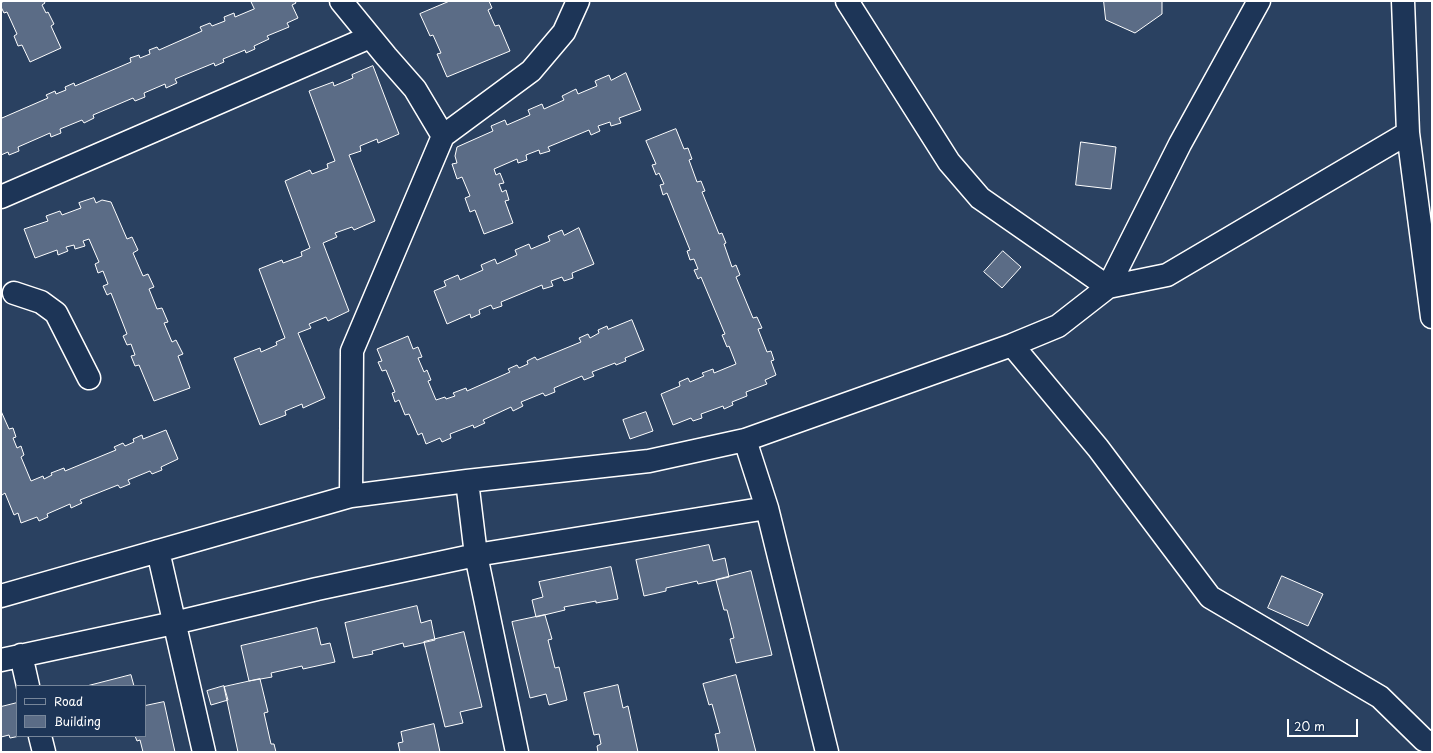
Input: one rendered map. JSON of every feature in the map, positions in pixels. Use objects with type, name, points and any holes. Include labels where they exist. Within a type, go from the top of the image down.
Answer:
[{"type":"street","points":[[340,1],[416,89],[443,136]]},
{"type":"street","points":[[350,496],[352,352],[443,136],[531,71],[564,32],[578,1]]},
{"type":"street","points":[[847,1],[949,162],[980,198],[1108,287],[1167,275],[1408,134]]},
{"type":"street","points":[[1,596],[350,496],[467,481],[649,461],[745,440],[1012,346],[1058,326],[1108,287],[1180,144],[1259,1]]},
{"type":"street","points":[[1403,1],[1408,134],[1432,317]]},
{"type":"street","points":[[1,197],[370,37]]},
{"type":"street","points":[[14,293],[41,302],[56,313],[88,378]]},
{"type":"street","points":[[1012,346],[1098,448],[1210,596],[1380,696],[1424,740],[1432,743]]},
{"type":"street","points":[[745,440],[767,508],[827,752]]},
{"type":"street","points":[[467,481],[476,555],[517,752]]},
{"type":"street","points":[[27,685],[11,657],[174,623],[317,589],[476,555],[767,508]]},
{"type":"street","points":[[158,551],[204,752]]},
{"type":"street","points":[[40,737],[44,752]]},
{"type":"building","points":[[5,1],[44,1],[45,3],[42,5],[46,13],[48,12],[54,24],[51,26],[61,48],[30,62],[22,45],[18,46],[14,36],[17,34],[7,12],[4,13],[1,7],[1,3]]},
{"type":"building","points":[[251,1],[295,1],[296,3],[292,5],[298,18],[287,23],[289,27],[267,36],[269,39],[254,46],[255,49],[246,53],[245,50],[223,59],[224,62],[215,66],[214,63],[175,79],[177,83],[166,88],[165,84],[144,93],[145,97],[135,101],[133,98],[93,115],[94,118],[84,123],[82,120],[60,129],[61,133],[51,137],[50,133],[18,147],[19,151],[9,155],[8,152],[1,155],[1,116],[2,118],[48,98],[46,95],[55,91],[56,94],[66,90],[65,87],[74,83],[75,86],[131,62],[130,58],[139,55],[140,58],[150,54],[149,50],[157,47],[159,50],[202,31],[200,27],[210,23],[212,26],[225,21],[224,17],[234,13],[235,17],[254,9]]},
{"type":"building","points":[[450,1],[489,1],[492,8],[488,10],[495,26],[499,25],[510,51],[447,77],[437,54],[441,53],[433,35],[430,36],[420,14]]},
{"type":"building","points":[[1104,1],[1162,1],[1162,14],[1135,33],[1106,20]]},
{"type":"building","points":[[373,66],[399,134],[378,143],[377,139],[360,146],[361,151],[349,155],[375,221],[354,230],[352,227],[335,233],[337,237],[323,243],[349,311],[328,321],[326,317],[309,324],[311,328],[298,333],[325,398],[303,408],[302,404],[285,411],[286,415],[260,425],[234,358],[260,348],[261,352],[277,345],[276,342],[285,338],[259,269],[282,260],[283,263],[302,256],[301,252],[310,248],[285,181],[310,170],[312,174],[328,168],[327,164],[335,161],[309,91],[333,82],[334,86],[353,78],[352,75]]},
{"type":"building","points":[[626,73],[641,110],[619,118],[621,123],[611,126],[610,122],[598,126],[600,131],[591,135],[589,130],[548,147],[550,151],[540,154],[539,150],[526,155],[527,160],[518,163],[517,159],[494,169],[496,175],[500,173],[504,183],[499,184],[502,192],[506,190],[509,200],[505,201],[513,223],[484,234],[475,210],[470,212],[465,198],[470,196],[462,177],[457,179],[452,164],[457,163],[455,156],[457,147],[493,131],[491,126],[505,120],[507,125],[530,115],[528,110],[542,104],[544,109],[564,100],[562,96],[576,89],[578,94],[597,86],[595,81],[609,75],[611,80]]},
{"type":"building","points":[[676,129],[684,149],[688,148],[692,159],[689,160],[697,182],[701,181],[705,191],[702,192],[719,234],[722,233],[726,243],[724,244],[732,267],[736,265],[740,275],[736,277],[753,318],[757,317],[762,328],[758,329],[767,352],[771,351],[774,360],[771,361],[776,375],[765,380],[767,384],[746,392],[747,396],[732,402],[733,405],[724,409],[723,406],[701,414],[702,418],[693,421],[691,418],[673,425],[661,394],[680,386],[679,382],[688,378],[690,382],[704,376],[702,373],[713,369],[714,373],[736,364],[729,346],[727,347],[722,335],[725,334],[701,277],[698,279],[694,270],[698,269],[694,259],[690,260],[687,251],[690,250],[667,193],[663,195],[660,185],[664,184],[659,173],[656,175],[652,165],[656,164],[646,141]]},
{"type":"building","points":[[1081,142],[1116,147],[1111,189],[1076,185]]},
{"type":"building","points":[[94,198],[96,203],[102,200],[111,202],[127,239],[132,237],[138,250],[133,253],[143,276],[148,274],[154,287],[149,289],[157,309],[162,308],[168,322],[164,323],[172,342],[176,340],[183,354],[178,356],[190,388],[154,401],[139,365],[135,366],[131,356],[135,355],[131,344],[127,345],[123,336],[127,334],[111,293],[107,295],[103,286],[108,284],[103,271],[98,273],[95,264],[99,262],[89,239],[83,241],[85,246],[75,249],[74,245],[66,247],[68,251],[58,255],[57,250],[35,258],[24,229],[48,221],[46,216],[60,211],[62,215],[81,208],[79,203]]},
{"type":"building","points":[[579,228],[594,264],[572,273],[573,278],[564,281],[562,277],[551,281],[553,286],[543,289],[542,285],[501,302],[502,306],[493,309],[491,305],[479,310],[480,314],[471,318],[470,314],[447,324],[434,291],[446,286],[444,281],[458,275],[460,280],[483,270],[481,265],[495,259],[497,264],[517,255],[515,250],[529,244],[531,249],[550,241],[548,236],[562,230],[564,235]]},
{"type":"building","points":[[1003,251],[1021,267],[1002,288],[984,272]]},
{"type":"building","points":[[632,320],[644,350],[625,358],[626,361],[616,365],[615,363],[592,372],[594,376],[584,380],[582,376],[554,388],[555,392],[545,396],[543,393],[521,402],[523,406],[513,411],[511,407],[483,420],[485,423],[474,428],[473,425],[450,434],[451,438],[442,442],[440,438],[426,444],[422,433],[418,435],[409,414],[405,415],[399,400],[395,402],[392,393],[395,392],[386,370],[382,371],[378,362],[382,361],[377,349],[408,336],[413,349],[418,347],[422,357],[418,358],[424,372],[427,370],[431,380],[428,381],[436,400],[445,397],[446,399],[455,396],[453,393],[466,388],[467,391],[510,372],[508,369],[517,365],[519,368],[528,364],[527,361],[535,357],[537,360],[581,342],[579,338],[588,334],[590,338],[599,333],[598,330],[607,326],[608,329]]},
{"type":"building","points":[[1,411],[9,429],[13,428],[16,437],[13,438],[17,448],[21,446],[24,455],[21,457],[31,481],[43,476],[44,479],[52,475],[51,473],[64,468],[65,471],[116,450],[114,447],[123,443],[125,446],[134,442],[133,439],[142,435],[143,439],[166,430],[178,459],[161,467],[162,470],[152,474],[150,471],[128,480],[130,484],[120,488],[118,485],[80,500],[82,503],[71,508],[70,504],[47,514],[48,517],[39,521],[37,517],[21,523],[18,513],[14,515],[5,493],[2,495],[1,494]]},
{"type":"building","points":[[646,412],[653,431],[630,439],[623,420]]},
{"type":"building","points":[[709,545],[713,561],[725,558],[729,577],[698,584],[697,581],[666,588],[666,591],[644,596],[636,560]]},
{"type":"building","points":[[611,567],[618,599],[596,603],[596,601],[564,607],[565,610],[536,617],[532,600],[543,597],[539,582]]},
{"type":"building","points":[[751,571],[772,655],[736,663],[730,639],[734,638],[727,610],[724,610],[716,580]]},
{"type":"building","points":[[1282,576],[1323,594],[1308,626],[1268,608]]},
{"type":"building","points":[[417,606],[421,623],[431,620],[435,640],[404,647],[403,643],[372,651],[373,654],[353,658],[345,623]]},
{"type":"building","points":[[545,615],[552,639],[548,640],[555,668],[559,667],[567,700],[549,705],[546,694],[530,698],[512,622]]},
{"type":"building","points":[[317,628],[321,645],[330,643],[335,662],[303,669],[302,666],[271,673],[272,677],[249,681],[241,646]]},
{"type":"building","points":[[464,632],[482,707],[460,712],[463,723],[445,727],[424,642]]},
{"type":"building","points":[[131,675],[134,685],[91,685]]},
{"type":"building","points":[[736,675],[756,752],[719,752],[715,734],[720,733],[712,704],[709,705],[703,684]]},
{"type":"building","points":[[260,679],[268,712],[264,713],[271,744],[274,744],[276,752],[238,752],[224,687]]},
{"type":"building","points":[[618,685],[623,708],[628,706],[638,752],[598,752],[597,746],[601,744],[599,734],[594,735],[584,693]]},
{"type":"building","points":[[224,686],[228,700],[211,705],[207,691]]},
{"type":"building","points":[[164,702],[175,752],[143,752],[140,740],[137,741],[135,737],[146,737],[146,706]]},
{"type":"building","points":[[16,703],[16,737],[10,738],[9,735],[1,737],[1,707]]},
{"type":"building","points":[[434,724],[440,752],[400,752],[398,743],[403,742],[401,732]]}]
